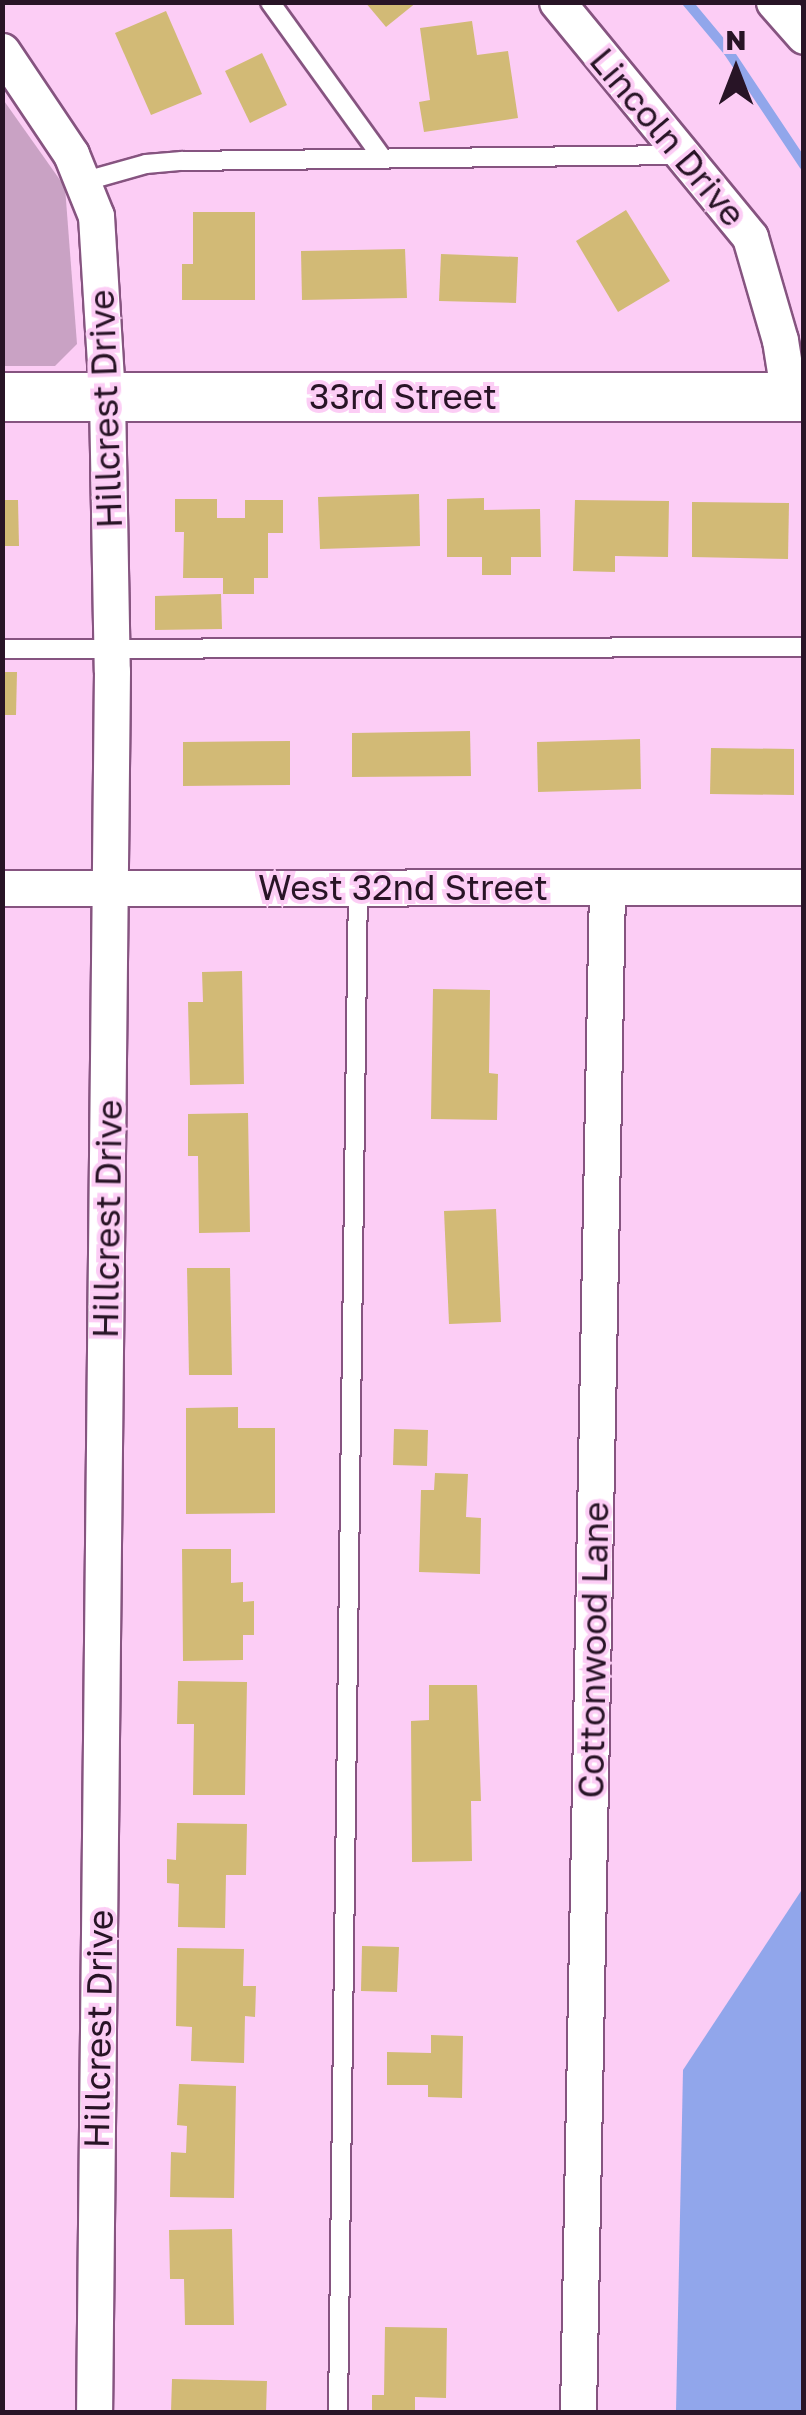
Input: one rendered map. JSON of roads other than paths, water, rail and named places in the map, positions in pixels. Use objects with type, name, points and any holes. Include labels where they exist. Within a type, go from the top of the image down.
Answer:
[{"type":"street","name":"Lincoln Drive","points":[[557,2],[750,237],[796,397]]},
{"type":"street","points":[[774,2],[804,36]]},
{"type":"street","name":"Hillcrest Drive","points":[[2,50],[43,108],[96,216],[107,396],[112,649],[94,2412]]},
{"type":"street","name":"33rd Street","points":[[2,397],[796,397]]},
{"type":"street","name":"West 32nd Street","points":[[2,888],[804,886]]},
{"type":"street","name":"Cottonwood Lane","points":[[578,2412],[607,887]]},
{"type":"lane","points":[[270,2],[381,156]]},
{"type":"lane","points":[[82,182],[164,162],[381,156],[682,155]]},
{"type":"lane","points":[[2,649],[804,647]]},
{"type":"lane","points":[[338,2412],[358,888]]},
{"type":"water","points":[[803,1888],[803,2412],[676,2412],[683,2070]]},
{"type":"waterway","points":[[687,2],[728,51],[804,165]]}]
